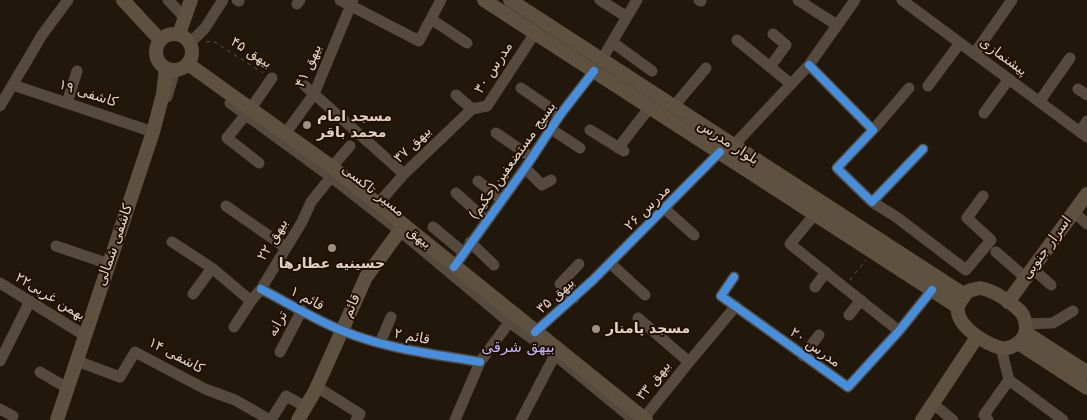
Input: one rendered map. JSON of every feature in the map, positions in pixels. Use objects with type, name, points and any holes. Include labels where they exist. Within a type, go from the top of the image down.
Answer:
[{"type":"main road","points":[[123,0],[160,40]]},
{"type":"main road","points":[[179,34],[191,0]]},
{"type":"main road","name":"بلوار مدرس","points":[[484,0],[511,6],[598,65],[677,114],[734,145],[959,296]]},
{"type":"main road","name":"بلوار مدرس","points":[[511,6],[535,33],[598,65],[650,107],[677,114],[720,152],[873,252],[932,290],[959,296]]},
{"type":"main road","points":[[169,34],[179,34],[188,39],[192,54],[178,67],[159,63],[156,57],[157,45],[160,40],[169,34]]},
{"type":"main road","name":"بیهق","points":[[178,67],[285,134],[331,172],[377,205],[402,228],[454,266],[512,319],[536,332],[557,352],[641,419]]},
{"type":"main road","name":"کاشفی شمالی","points":[[57,420],[67,388],[80,362],[84,335],[153,132],[163,94],[178,67]]},
{"type":"main road","name":"اسرار جنوبی","points":[[1008,302],[1087,194]]},
{"type":"main road","name":"قائم","points":[[298,420],[317,387],[366,278],[402,228]]},
{"type":"main road","points":[[1023,333],[1008,347],[1001,348],[978,337],[964,324],[959,314],[959,296],[968,290],[980,288],[988,290],[1008,302],[1022,313],[1023,333],[1087,388]]},
{"type":"main road","points":[[1023,333],[1087,372]]},
{"type":"main road","points":[[922,420],[978,337]]},
{"type":"street","points":[[1,102],[42,34],[68,0]]},
{"type":"street","points":[[168,0],[185,18]]},
{"type":"street","points":[[190,43],[205,28],[223,0]]},
{"type":"street","points":[[340,0],[352,2],[419,41],[441,0]]},
{"type":"street","points":[[600,0],[627,17]]},
{"type":"street","name":"بسیج مستضعفین(حکیم)","points":[[454,266],[525,168],[560,115],[598,65],[637,0]]},
{"type":"street","points":[[798,0],[837,25]]},
{"type":"street","points":[[734,145],[809,65],[855,0]]},
{"type":"street","name":"پیشنمازی","points":[[902,0],[916,4],[974,54],[1083,134]]},
{"type":"street","points":[[974,54],[1012,0]]},
{"type":"street","name":"بیهق ۴۱","points":[[285,134],[314,94],[352,2]]},
{"type":"street","points":[[431,19],[467,43]]},
{"type":"street","name":"مدرس ۳۰","points":[[472,109],[487,106],[535,33]]},
{"type":"street","points":[[770,67],[786,45],[773,34]]},
{"type":"street","points":[[737,40],[790,84]]},
{"type":"street","points":[[612,42],[652,71]]},
{"type":"street","points":[[928,86],[960,43]]},
{"type":"street","points":[[1039,102],[1070,58]]},
{"type":"street","points":[[809,65],[873,130]]},
{"type":"street","points":[[63,420],[80,362],[178,67]]},
{"type":"street","points":[[677,114],[706,68]]},
{"type":"street","points":[[67,103],[77,71]]},
{"type":"street","points":[[259,163],[227,138],[272,78]]},
{"type":"street","points":[[984,113],[1009,79]]},
{"type":"street","name":"کاشفی ۱۹","points":[[13,85],[153,132]]},
{"type":"street","points":[[305,86],[404,174]]},
{"type":"street","points":[[521,88],[560,115]]},
{"type":"street","points":[[909,88],[837,168],[872,202],[895,216],[966,270]]},
{"type":"street","points":[[456,95],[472,109]]},
{"type":"street","points":[[590,130],[621,149],[650,107]]},
{"type":"street","name":"بیهق ۳۷","points":[[377,205],[404,174],[472,109]]},
{"type":"street","name":"مسیر تاکسی","points":[[248,111],[331,172],[512,319],[557,352]]},
{"type":"street","points":[[1083,134],[1087,121]]},
{"type":"street","points":[[551,129],[580,148]]},
{"type":"street","points":[[496,133],[532,157]]},
{"type":"street","name":"بیهق ۲۲","points":[[234,327],[250,301],[261,289],[302,222],[311,202],[350,146]]},
{"type":"street","points":[[872,202],[923,149]]},
{"type":"street","name":"مدرس ۲۶","points":[[593,280],[720,152]]},
{"type":"street","points":[[525,168],[542,185],[551,180]]},
{"type":"street","points":[[478,181],[502,200]]},
{"type":"street","points":[[456,193],[487,221]]},
{"type":"street","points":[[959,296],[966,270],[991,240],[967,218],[983,196]]},
{"type":"street","points":[[226,206],[286,247]]},
{"type":"street","points":[[665,209],[694,235]]},
{"type":"street","points":[[1074,212],[1087,224]]},
{"type":"street","points":[[815,214],[790,244],[845,286],[899,332]]},
{"type":"street","points":[[433,227],[463,252]]},
{"type":"street","points":[[172,242],[212,268],[250,301]]},
{"type":"street","points":[[470,242],[494,265]]},
{"type":"street","points":[[56,246],[109,264]]},
{"type":"street","points":[[996,252],[1051,285]]},
{"type":"street","points":[[610,263],[645,295]]},
{"type":"street","points":[[574,298],[560,284],[579,264]]},
{"type":"street","points":[[193,294],[212,268]]},
{"type":"street","points":[[815,287],[826,272]]},
{"type":"street","points":[[734,277],[721,296],[736,306]]},
{"type":"street","name":"بیهق ۳۵","points":[[536,332],[593,280]]},
{"type":"street","name":"۲۲بهمن غربی","points":[[2,289],[30,301],[84,335]]},
{"type":"street","name":"قائم ۱","points":[[261,289],[341,331]]},
{"type":"street","name":"مدرس ۲۰","points":[[736,306],[848,387],[899,332],[932,290]]},
{"type":"street","points":[[849,315],[861,300]]},
{"type":"street","points":[[0,361],[30,301]]},
{"type":"street","name":"بیهق ۳۳","points":[[641,419],[736,306]]},
{"type":"street","name":"ترانه","points":[[280,352],[302,310]]},
{"type":"street","points":[[1023,333],[1053,323],[1073,311]]},
{"type":"street","points":[[380,343],[391,316]]},
{"type":"street","name":"بیهق ۳۳","points":[[638,318],[689,362]]},
{"type":"street","points":[[456,420],[480,362],[512,319]]},
{"type":"street","name":"قائم ۲","points":[[341,331],[407,350],[480,362]]},
{"type":"street","points":[[803,356],[819,335]]},
{"type":"street","points":[[1001,348],[1009,380],[1063,420]]},
{"type":"street","name":"کاشفی ۱۴","points":[[80,362],[120,377],[135,352],[205,389],[235,400],[271,420]]},
{"type":"street","points":[[520,420],[557,352]]},
{"type":"street","points":[[40,372],[67,388]]},
{"type":"street","points":[[988,420],[984,415],[1009,380]]},
{"type":"street","points":[[317,387],[360,414],[356,420]]},
{"type":"street","points":[[271,420],[286,396],[306,407]]},
{"type":"street","points":[[932,403],[953,420]]},
{"type":"street","points":[[0,409],[13,416]]},
{"type":"path","points":[[845,286],[873,252]]},
{"type":"cycle path","points":[[809,65],[873,130],[837,168],[872,202],[923,149]]},
{"type":"cycle path","points":[[454,267],[525,168],[560,115],[594,71]]},
{"type":"cycle path","points":[[535,332],[593,280],[720,152]]},
{"type":"cycle path","points":[[734,277],[721,296],[848,387],[899,331],[932,290]]},
{"type":"cycle path","points":[[261,289],[322,322],[360,337],[411,350],[480,362]]},
{"type":"place","name":"مسجد امام محمد باقر","points":[[307,125]]},
{"type":"place","name":"حسینیه عطارها","points":[[332,248]]},
{"type":"place","name":"مسجد پامنار","points":[[596,329]]},
{"type":"district","name":"بیهق شرقی","points":[[518,348]]}]
